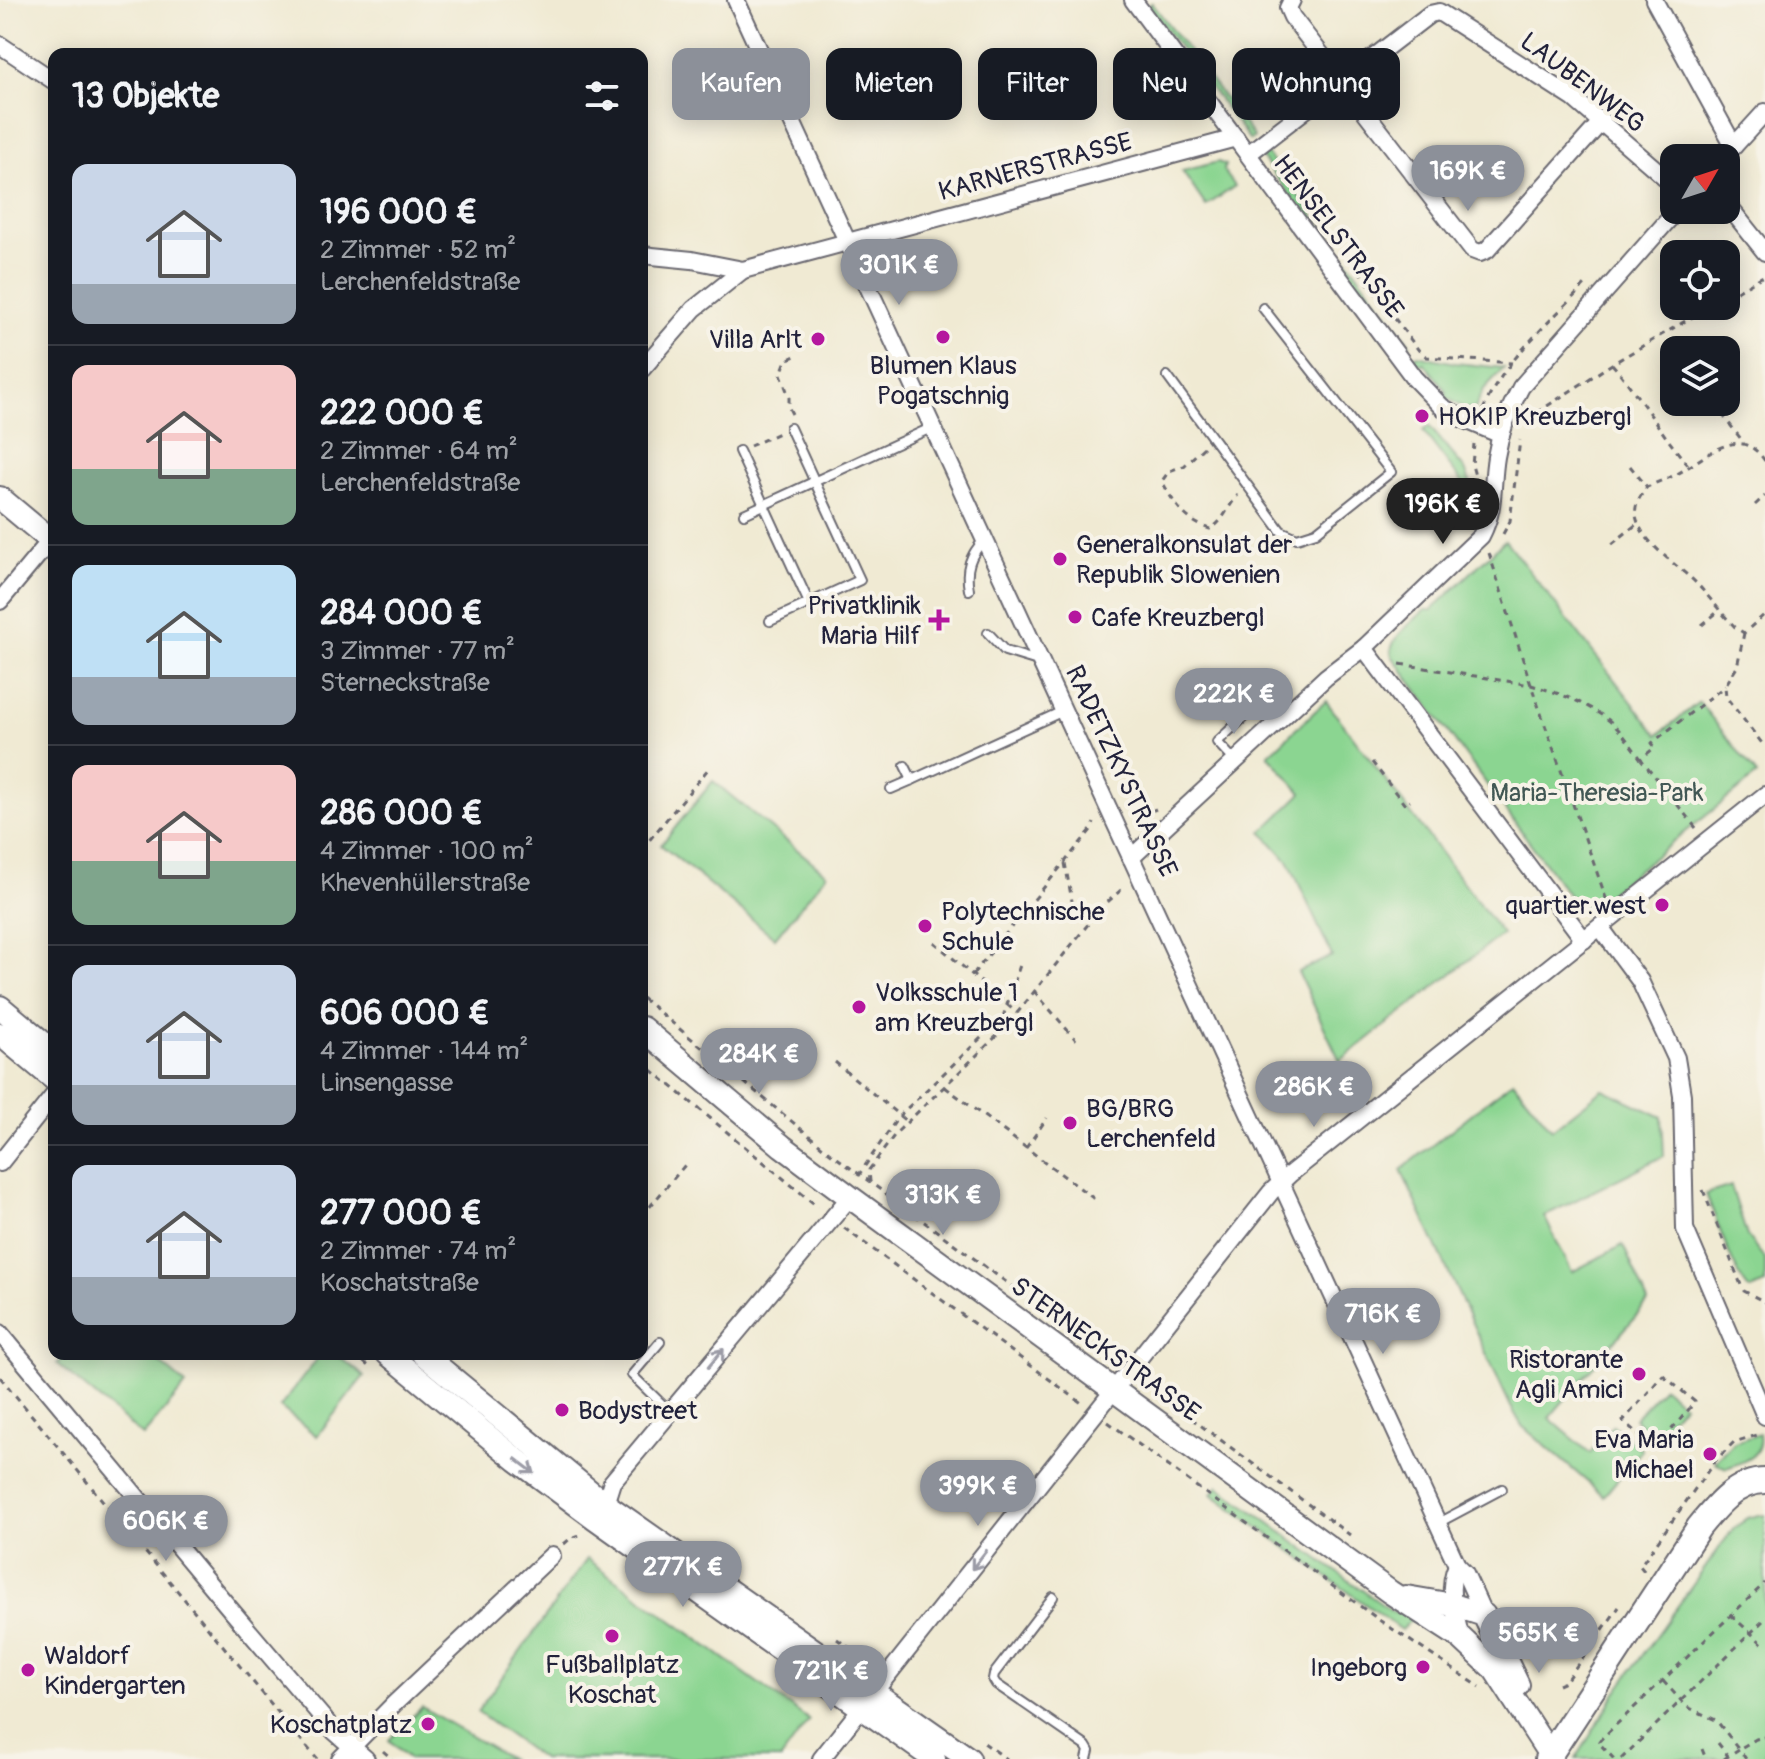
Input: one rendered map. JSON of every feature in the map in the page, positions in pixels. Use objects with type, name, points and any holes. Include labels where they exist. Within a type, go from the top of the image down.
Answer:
[{"type":"main road","points":[[0,498],[48,536]]},
{"type":"main road","points":[[0,1007],[48,1047]]},
{"type":"main road","name":"STERNECKSTRASSE","points":[[648,1033],[782,1146],[850,1197],[1390,1592],[1461,1638],[1495,1670],[1550,1758]]},
{"type":"main road","points":[[0,1034],[48,1074]]},
{"type":"main road","points":[[397,1360],[609,1493],[867,1700],[934,1759]]},
{"type":"main road","points":[[428,1360],[471,1408],[595,1518],[867,1700],[969,1759]]},
{"type":"main road","points":[[1550,1758],[1699,1527],[1719,1503],[1737,1489],[1765,1481]]},
{"type":"main road","name":"STERNECKSTRASSE","points":[[1390,1592],[1484,1615]]},
{"type":"main road","name":"RADETZKYSTRASSE","points":[[1484,1615],[1550,1758]]},
{"type":"street","name":"RADETZKYSTRASSE","points":[[736,0],[1457,1565],[1465,1573],[1484,1615]]},
{"type":"street","name":"HENSELSTRASSE","points":[[1133,0],[1414,378],[1442,407],[1501,435]]},
{"type":"street","points":[[1654,0],[1725,144]]},
{"type":"street","points":[[1290,4],[1292,17],[1315,48]]},
{"type":"street","name":"LAUBENWEG","points":[[1387,48],[1430,14],[1439,12],[1573,98],[1660,173]]},
{"type":"street","points":[[0,45],[48,77]]},
{"type":"street","points":[[1736,144],[1765,112]]},
{"type":"street","name":"LAUBENWEG","points":[[1248,154],[1293,120]]},
{"type":"street","points":[[1371,120],[1472,250],[1480,253],[1487,250],[1602,121]]},
{"type":"street","name":"KARNERSTRASSE","points":[[743,270],[1236,138]]},
{"type":"street","points":[[1740,221],[1765,252]]},
{"type":"street","points":[[1131,858],[1326,677],[1364,648],[1481,536],[1490,518],[1495,459],[1501,435],[1509,408],[1521,387],[1665,224]]},
{"type":"street","points":[[648,256],[743,270]]},
{"type":"street","points":[[648,362],[694,309],[743,270]]},
{"type":"street","points":[[0,601],[48,546]]},
{"type":"street","points":[[1364,648],[1584,940]]},
{"type":"street","points":[[821,1759],[1281,1183],[1765,795]]},
{"type":"street","points":[[1600,927],[1640,981],[1676,1058],[1682,1095],[1685,1229],[1765,1416]]},
{"type":"street","points":[[0,1163],[48,1103]]},
{"type":"street","points":[[609,1493],[670,1413],[850,1197]]},
{"type":"street","points":[[0,1333],[335,1732],[346,1753],[366,1759]]},
{"type":"street","points":[[346,1753],[552,1555]]},
{"type":"street","points":[[1457,1565],[1451,1578],[1453,1605],[1461,1638]]},
{"type":"lane","points":[[1167,376],[1281,531],[1297,538],[1316,532],[1391,472],[1263,308]]},
{"type":"lane","points":[[744,514],[933,427]]},
{"type":"lane","points":[[770,621],[860,580],[790,428]]},
{"type":"lane","points":[[739,451],[809,603]]},
{"type":"lane","points":[[969,590],[967,572],[971,554],[984,539]]},
{"type":"lane","points":[[988,633],[1005,651],[1041,662]]},
{"type":"lane","points":[[1235,762],[1217,742],[1258,704],[1263,693],[1252,681]]},
{"type":"lane","points":[[891,789],[1063,710]]},
{"type":"lane","points":[[905,766],[912,780]]},
{"type":"lane","points":[[648,1356],[660,1342]]},
{"type":"lane","points":[[645,1360],[632,1375],[670,1413]]},
{"type":"lane","points":[[1438,1523],[1502,1489]]},
{"type":"lane","points":[[1053,1597],[993,1679],[1086,1746],[1089,1751],[1087,1759]]},
{"type":"path","points":[[1337,241],[1420,352],[1427,357],[1512,363]]},
{"type":"path","points":[[1740,289],[1765,275]]},
{"type":"path","points":[[1477,485],[1472,465],[1477,425],[1489,395],[1512,363],[1588,282]]},
{"type":"path","points":[[1501,435],[1687,320]]},
{"type":"path","points":[[739,451],[790,428],[795,421],[781,374],[786,360],[795,356]]},
{"type":"path","points":[[1612,364],[1635,391],[1670,444],[1690,466]]},
{"type":"path","points":[[1723,416],[1744,444]]},
{"type":"path","points":[[1496,542],[1510,521],[1520,436]]},
{"type":"path","points":[[1212,438],[1184,466],[1169,471],[1162,481],[1175,506],[1196,525],[1210,529],[1221,523],[1226,510],[1249,485]]},
{"type":"path","points":[[1744,633],[1695,581],[1668,559],[1638,523],[1636,515],[1638,500],[1647,487],[1690,466],[1711,451],[1732,444],[1744,444],[1752,447],[1765,461]]},
{"type":"path","points":[[1630,466],[1647,487]]},
{"type":"path","points":[[1755,505],[1765,496]]},
{"type":"path","points":[[1612,544],[1638,523]]},
{"type":"path","points":[[1488,552],[1604,898],[1618,913]]},
{"type":"path","points":[[1702,625],[1720,610]]},
{"type":"path","points":[[1641,759],[1655,747],[1652,743],[1725,686],[1737,667],[1744,633],[1765,614]]},
{"type":"path","points":[[1364,648],[1392,663],[1531,685],[1588,708],[1614,724],[1707,842]]},
{"type":"path","points":[[1725,686],[1726,697],[1765,747]]},
{"type":"path","points":[[1372,762],[1405,805],[1410,801]]},
{"type":"path","points":[[648,842],[709,768]]},
{"type":"path","points":[[1385,779],[1390,774]]},
{"type":"path","points":[[1129,812],[1149,812],[1159,808]]},
{"type":"path","points":[[973,974],[1094,823]]},
{"type":"path","points":[[1065,863],[1072,901]]},
{"type":"path","points":[[870,1183],[869,1170],[907,1122],[1017,1013],[1101,908],[1122,889]]},
{"type":"path","points":[[934,942],[1017,1013]]},
{"type":"path","points":[[862,1169],[899,1116],[1003,1017],[1020,965]]},
{"type":"path","points":[[1034,991],[1076,1040]]},
{"type":"path","points":[[648,1003],[829,1152],[1353,1537]]},
{"type":"path","points":[[835,1062],[907,1122]]},
{"type":"path","points":[[648,1067],[826,1213]]},
{"type":"path","points":[[944,1087],[1093,1198],[1089,1203]]},
{"type":"path","points":[[1026,1148],[1047,1118]]},
{"type":"path","points":[[648,1209],[685,1165]]},
{"type":"path","points":[[1700,1183],[1744,1291],[1765,1302]]},
{"type":"path","points":[[848,1230],[1382,1622],[1479,1686]]},
{"type":"path","points":[[1655,1449],[1695,1402],[1663,1375],[1623,1421],[1655,1449],[1660,1453]]},
{"type":"path","points":[[0,1377],[317,1759]]},
{"type":"path","points":[[1693,1481],[1698,1485]]},
{"type":"path","points":[[1614,1759],[1598,1742],[1765,1583]]},
{"type":"path","points":[[1731,1615],[1765,1646]]},
{"type":"path","points":[[1621,1759],[1765,1619]]},
{"type":"path","points":[[1663,1681],[1687,1707],[1716,1720],[1746,1759]]},
{"type":"path","points":[[1724,1759],[1756,1739],[1765,1737]]},
{"type":"path","points":[[1718,1743],[1728,1756]]},
{"type":"path","points":[[1702,1749],[1706,1759]]},
{"type":"green space","points":[[1152,3],[1186,48],[1180,48],[1148,6]]},
{"type":"green space","points":[[1216,87],[1232,108],[1232,116],[1216,95]]},
{"type":"green space","points":[[1235,120],[1241,120],[1254,137],[1250,140]]},
{"type":"green space","points":[[1265,151],[1331,239],[1326,243],[1260,155]]},
{"type":"green space","points":[[1218,162],[1226,165],[1223,170],[1235,186],[1206,206],[1182,171]]},
{"type":"green space","points":[[1342,253],[1410,344],[1405,347],[1336,257]]},
{"type":"green space","points":[[1418,355],[1504,368],[1484,389],[1475,409],[1464,408],[1444,396],[1447,392],[1424,363],[1419,365],[1413,358]]},
{"type":"green space","points":[[1429,426],[1465,469],[1478,503],[1423,431]]},
{"type":"green space","name":"Maria-Theresia-Park","points":[[1505,540],[1658,735],[1699,702],[1757,775],[1594,905],[1581,906],[1570,897],[1392,656],[1393,643],[1402,631],[1425,610],[1432,610]]},
{"type":"green space","points":[[1326,701],[1502,934],[1340,1061],[1298,972],[1332,956],[1289,862],[1262,832],[1302,793],[1268,755]]},
{"type":"green space","points":[[713,781],[827,874],[775,938],[661,845]]},
{"type":"green space","points":[[1513,1081],[1552,1129],[1603,1089],[1662,1117],[1664,1156],[1544,1216],[1572,1272],[1623,1245],[1648,1302],[1549,1418],[1590,1453],[1613,1425],[1642,1450],[1604,1496],[1522,1426],[1401,1170]]},
{"type":"green space","points":[[1731,1186],[1747,1236],[1765,1259],[1765,1284],[1750,1290],[1732,1259],[1706,1194]]},
{"type":"green space","points":[[61,1360],[156,1360],[186,1385],[143,1436],[57,1364]]},
{"type":"green space","points":[[316,1360],[344,1360],[364,1376],[317,1436],[280,1407]]},
{"type":"green space","points":[[1663,1387],[1683,1404],[1654,1437],[1634,1419]]},
{"type":"green space","points":[[1759,1434],[1758,1448],[1750,1457],[1726,1468],[1715,1462],[1734,1442]]},
{"type":"green space","points":[[1218,1486],[1394,1613],[1404,1612],[1411,1620],[1401,1630],[1212,1494]]},
{"type":"green space","points":[[1765,1515],[1765,1759],[1576,1759],[1619,1688],[1733,1529],[1748,1518]]},
{"type":"green space","name":"Fußballplatz Koschat","points":[[587,1559],[809,1720],[781,1759],[542,1759],[477,1712]]},
{"type":"green space","name":"Koschatplatz","points":[[422,1707],[509,1759],[409,1759],[389,1740]]},
{"type":"place","name":"Blumen Klaus Pogatschnig","points":[[943,337]]},
{"type":"place","name":"Villa Arlt","points":[[818,339]]},
{"type":"place","name":"HOKIP Kreuzbergl","points":[[1422,416]]},
{"type":"place","name":"Generalkonsulat der Republik Slowenien","points":[[1060,559]]},
{"type":"place","name":"Cafe Kreuzbergl","points":[[1075,617]]},
{"type":"place","name":"Privatklinik Maria Hilf","points":[[939,620]]},
{"type":"place","name":"quartier.west","points":[[1662,905]]},
{"type":"place","name":"Polytechnische Schule","points":[[925,926]]},
{"type":"place","name":"Volksschule 1 am Kreuzbergl","points":[[859,1007]]},
{"type":"place","name":"BG/BRG Lerchenfeld","points":[[1070,1123]]},
{"type":"place","name":"Ristorante Agli Amici","points":[[1639,1374]]},
{"type":"place","name":"Bodystreet","points":[[562,1410]]},
{"type":"place","name":"Eva Maria Michael","points":[[1710,1454]]},
{"type":"place","name":"Fußballplatz Koschat","points":[[612,1636]]},
{"type":"place","name":"Ingeborg","points":[[1423,1667]]},
{"type":"place","name":"Waldorf Kindergarten","points":[[28,1670]]},
{"type":"place","name":"Koschatplatz","points":[[428,1724]]}]
